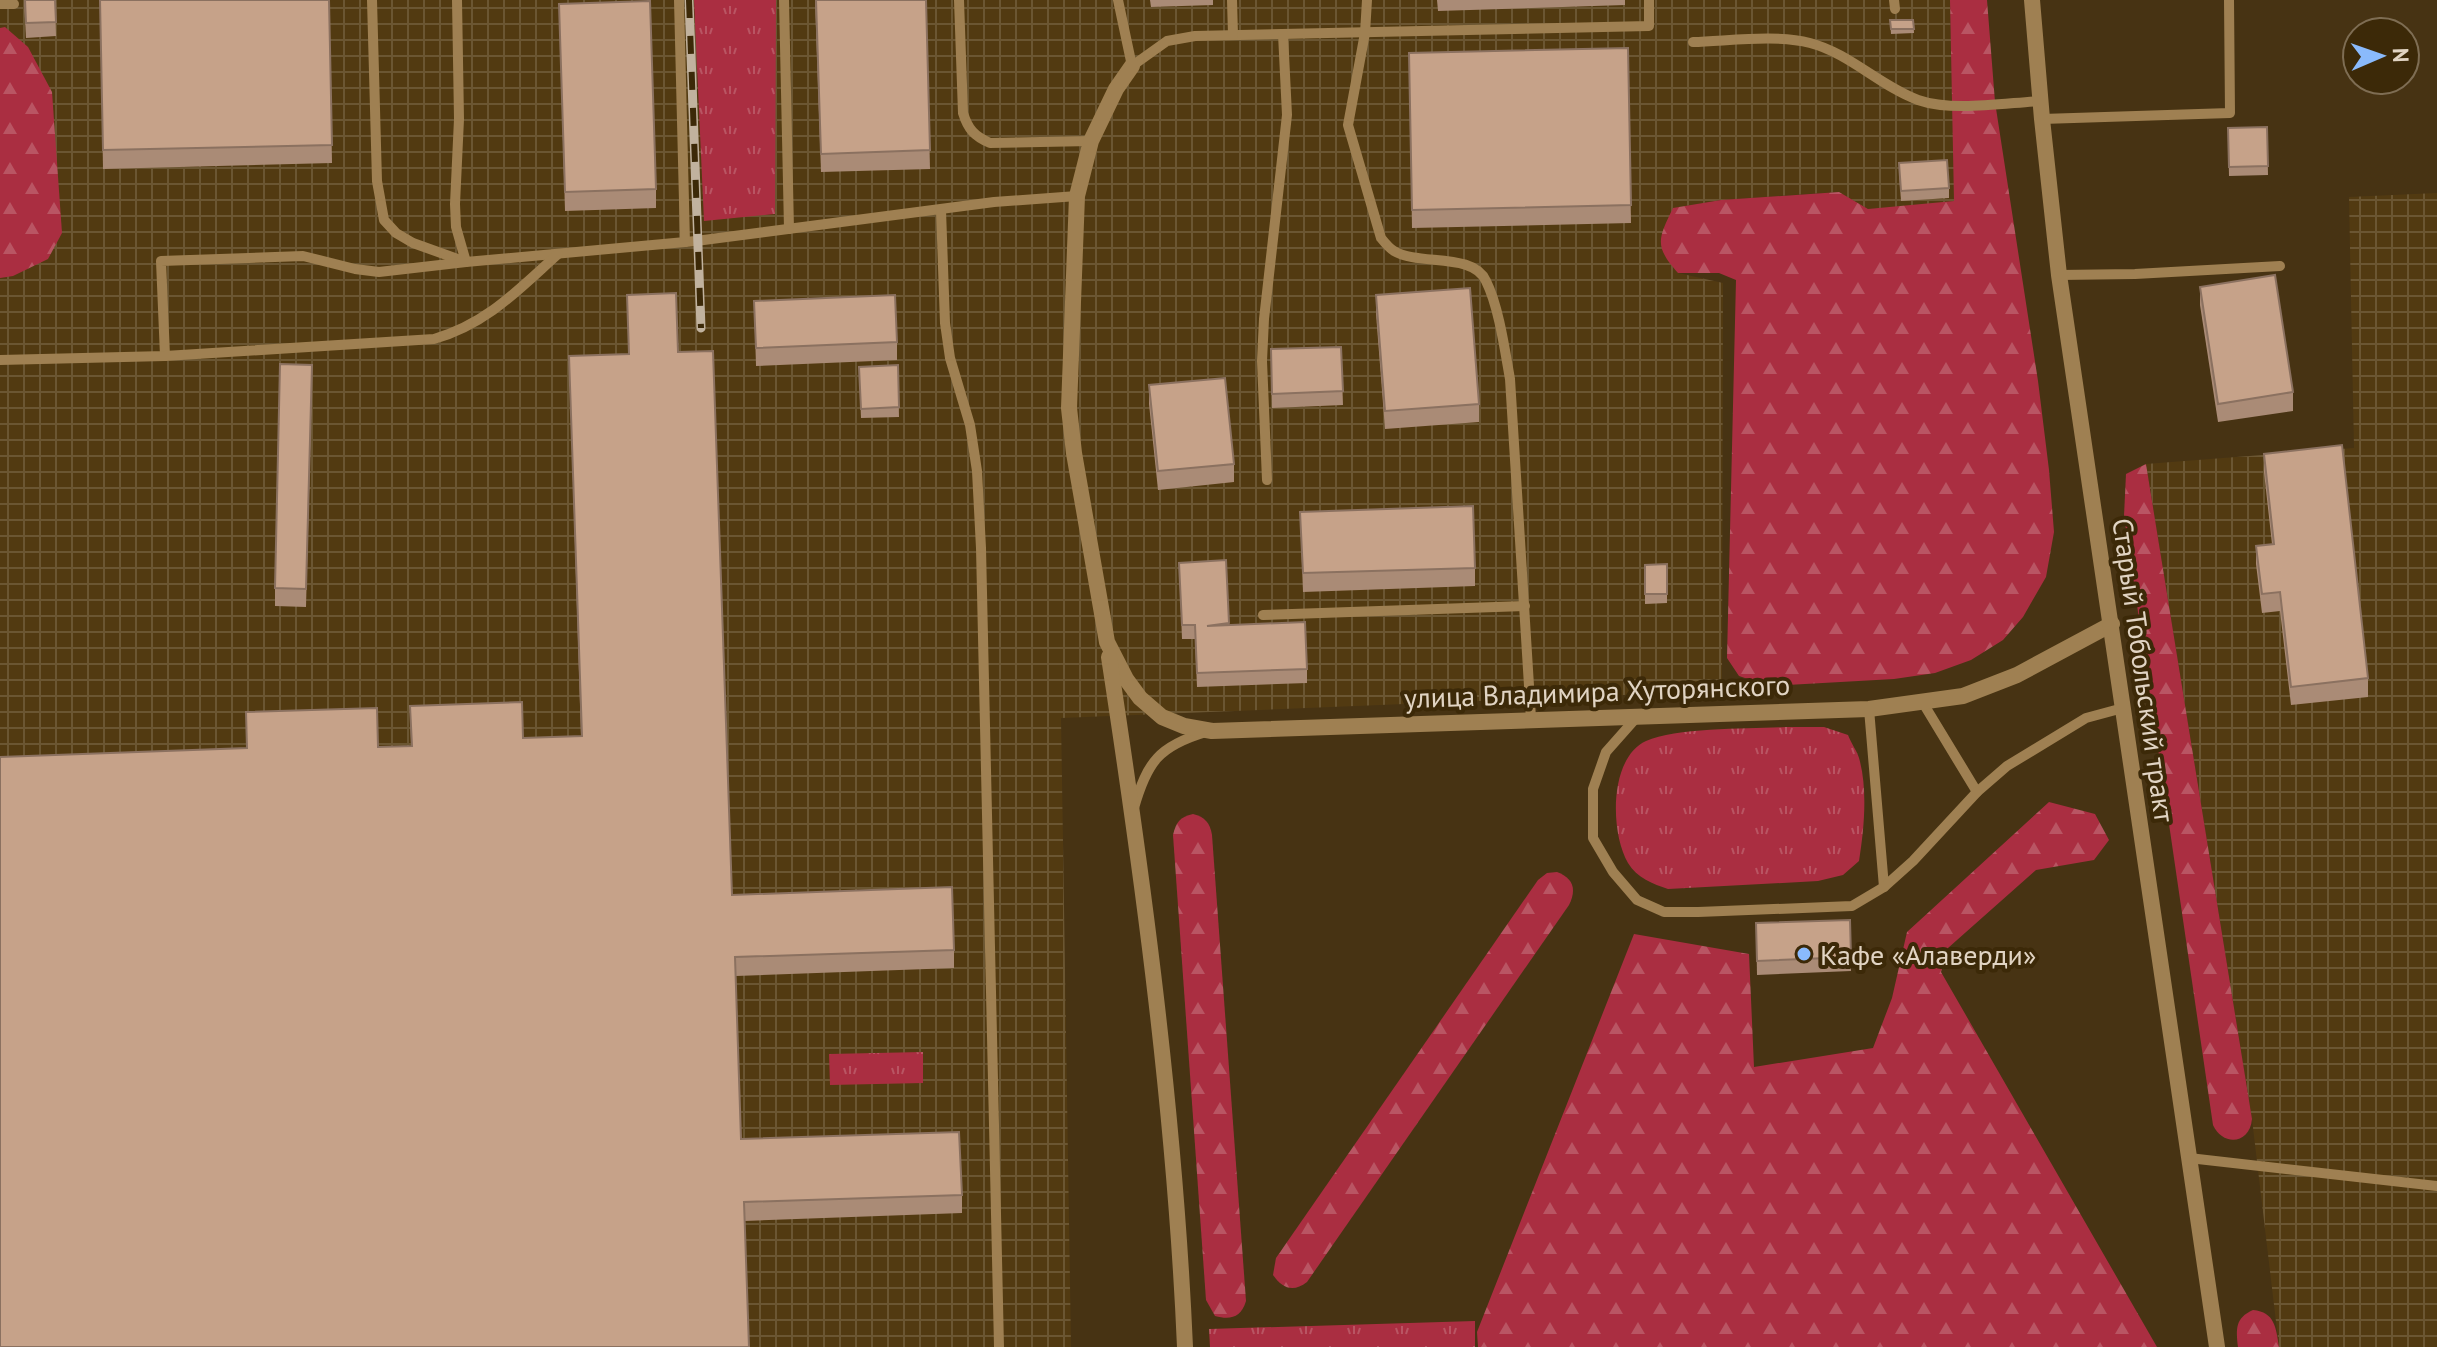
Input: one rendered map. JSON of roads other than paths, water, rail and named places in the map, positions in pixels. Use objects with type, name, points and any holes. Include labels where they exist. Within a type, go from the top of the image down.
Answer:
[{"type":"street","name":"Старый Тобольский тракт","points":[[2032,0],[2059,275],[2217,1347]]},
{"type":"street","name":"улица Владимира Хуторянского","points":[[1132,66],[1116,89],[1091,141],[1077,196],[1069,408],[1133,812],[1178,1208],[1185,1347]]},
{"type":"street","name":"улица Владимира Хуторянского","points":[[1107,642],[1126,679],[1140,698],[1162,717],[1184,726],[1212,731],[1869,709],[1923,703],[1963,696],[1994,685],[2112,624]]},
{"type":"lane","points":[[372,0],[377,181],[384,220],[396,233],[413,243],[466,262]]},
{"type":"lane","points":[[457,0],[459,119],[455,204],[456,227],[466,262]]},
{"type":"lane","points":[[679,0],[685,242]]},
{"type":"lane","points":[[784,0],[789,229]]},
{"type":"lane","points":[[959,0],[963,113],[968,127],[977,137],[990,143],[1091,141]]},
{"type":"lane","points":[[1118,0],[1132,66],[1167,41],[1195,36],[1649,26],[1649,0]]},
{"type":"lane","points":[[1232,0],[1233,35]]},
{"type":"lane","points":[[1367,0],[1365,33],[1348,125],[1381,238],[1391,250],[1407,257],[1466,264],[1486,280],[1510,379],[1531,718]]},
{"type":"lane","points":[[2042,119],[2230,113],[2229,0]]},
{"type":"lane","points":[[0,4],[14,4]]},
{"type":"lane","points":[[1267,480],[1262,361],[1287,115],[1283,34]]},
{"type":"lane","points":[[1693,42],[1785,40],[1809,43],[1906,94],[1933,104],[2040,101]]},
{"type":"lane","points":[[165,356],[161,261],[303,256],[379,272],[685,242],[994,202],[1077,196]]},
{"type":"lane","points":[[941,210],[945,323],[950,358],[970,425],[977,471],[981,548],[999,1347]]},
{"type":"lane","points":[[0,360],[165,356],[434,339],[479,322],[558,254]]},
{"type":"lane","points":[[2059,275],[2280,266]]},
{"type":"lane","points":[[1263,615],[1525,606]]},
{"type":"lane","points":[[1923,703],[1977,792]]},
{"type":"lane","points":[[1638,715],[1606,752],[1593,789],[1593,838],[1613,872],[1637,900],[1664,912],[1852,906],[1884,887],[1913,861],[1977,792],[2007,766],[2086,718],[2123,708]]},
{"type":"lane","points":[[1869,709],[1884,887]]},
{"type":"lane","points":[[1133,812],[1143,777],[1154,760],[1187,738],[1212,731]]},
{"type":"lane","points":[[2189,1158],[2437,1186]]},
{"type":"railway","points":[[689,0],[701,328]]},
{"type":"place","name":"Кафе «Алаверди»","points":[[1804,954]]}]
